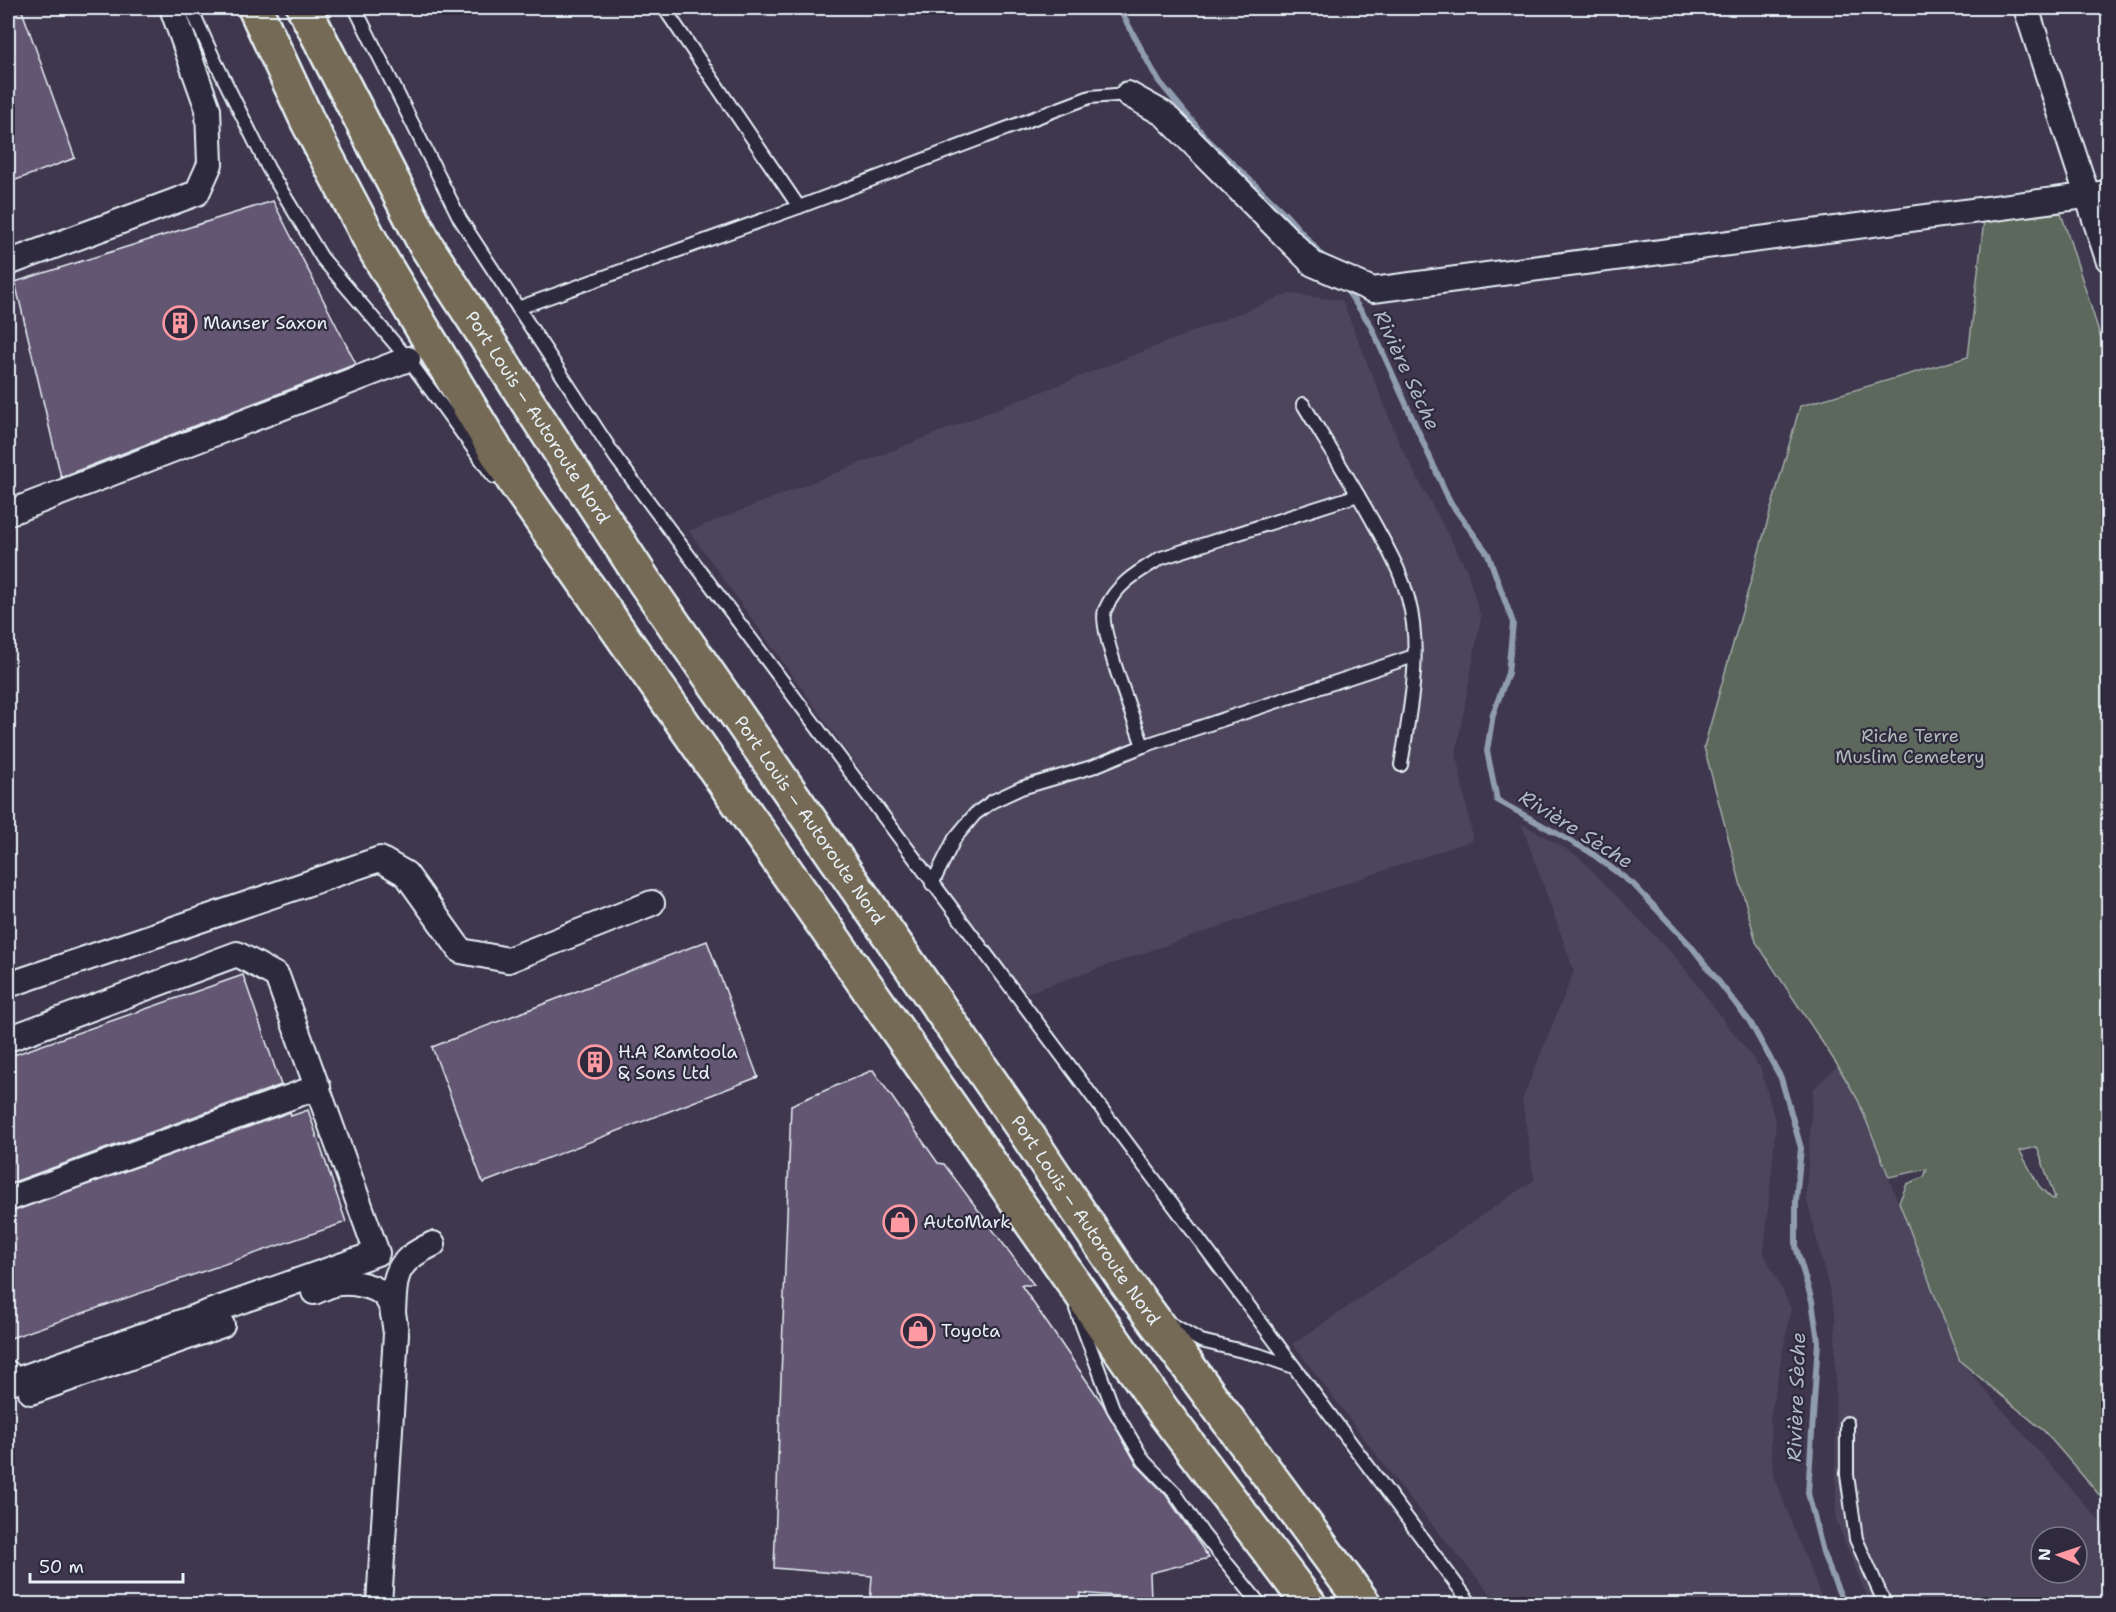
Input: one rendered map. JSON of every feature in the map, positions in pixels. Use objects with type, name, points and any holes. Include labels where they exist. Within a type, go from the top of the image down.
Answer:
[{"type":"highway","points":[[255,8],[308,122],[376,251],[514,481],[1163,1411],[1309,1605]]},
{"type":"highway","name":"Port Louis – Autoroute Nord","points":[[304,8],[420,233],[644,581],[1022,1127],[1126,1282],[1364,1605]]},
{"type":"street","points":[[8,263],[197,193],[210,164],[208,109],[172,8]]},
{"type":"street","points":[[2026,8],[2098,194],[2109,259]]},
{"type":"street","points":[[1128,94],[1164,114],[1313,264],[1373,290],[2098,194]]},
{"type":"street","points":[[8,513],[408,359]]},
{"type":"street","points":[[8,985],[380,859],[406,874],[461,951],[508,960],[652,903]]},
{"type":"street","points":[[8,1039],[237,954],[277,976],[377,1253],[11,1382],[8,1372]]},
{"type":"street","points":[[8,1199],[318,1088]]},
{"type":"street","points":[[379,1605],[396,1334],[393,1312],[395,1283],[400,1267],[414,1253],[433,1244]]},
{"type":"street","points":[[8,1397],[33,1392],[101,1369],[339,1283],[355,1283],[373,1288],[386,1296],[393,1312]]},
{"type":"lane","points":[[191,8],[268,168],[322,258],[408,359],[501,487]]},
{"type":"lane","points":[[355,8],[460,219],[616,458],[1472,1605]]},
{"type":"lane","points":[[664,8],[798,207]]},
{"type":"lane","points":[[518,309],[1090,97],[1128,94]]},
{"type":"lane","points":[[1303,404],[1394,560],[1407,595],[1414,625],[1414,656],[1408,722],[1401,765]]},
{"type":"lane","points":[[1143,747],[1105,636],[1103,613],[1117,589],[1161,558],[1358,495]]},
{"type":"lane","points":[[540,542],[609,617]]},
{"type":"lane","points":[[932,884],[955,838],[975,814],[993,801],[1021,788],[1092,767],[1143,747],[1414,656]]},
{"type":"lane","points":[[1054,1255],[1113,1408],[1144,1461],[1175,1493],[1203,1534],[1260,1605]]},
{"type":"lane","points":[[1126,1282],[1168,1323],[1201,1341],[1294,1366]]},
{"type":"lane","points":[[1847,1423],[1847,1475],[1856,1539],[1885,1605]]},
{"type":"shaded area","points":[[1288,294],[1342,300],[1402,449],[1466,568],[1481,617],[1456,753],[1473,840],[1021,995],[689,531]]},
{"type":"shaded area","points":[[1521,823],[1578,856],[1679,961],[1761,1069],[1776,1124],[1764,1253],[1791,1308],[1770,1418],[1773,1475],[1824,1604],[1499,1604],[1403,1490],[1293,1344],[1534,1180],[1522,1100],[1574,971]]},
{"type":"shaded area","points":[[1838,1066],[1858,1100],[1960,1361],[2108,1531],[2108,1604],[1870,1604],[1836,1520],[1835,1313],[1806,1196],[1813,1089]]},
{"type":"green space","name":"Riche Terre Muslim Cemetery","points":[[2061,213],[2108,360],[2108,1505],[2044,1431],[1960,1361],[1899,1202],[1907,1184],[1924,1177],[1927,1169],[1889,1177],[1858,1100],[1756,942],[1704,747],[1800,406],[1968,357],[1984,220]],"holes":[[[2037,1147],[2055,1199],[2039,1186],[2020,1151]]]},
{"type":"building","points":[[8,8],[21,8],[75,158],[8,183]]},
{"type":"building","name":"Manser Saxon","points":[[273,201],[356,364],[61,477],[15,282]]},
{"type":"building","name":"H.A Ramtoola & Sons Ltd","points":[[707,941],[758,1077],[483,1183],[432,1047]]},
{"type":"building","points":[[243,975],[281,1085],[8,1184],[8,1057]]},
{"type":"building","name":"Toyota","points":[[873,1070],[938,1163],[944,1164],[1034,1285],[1021,1285],[1102,1403],[1137,1465],[1166,1495],[1209,1558],[1150,1573],[1151,1599],[1080,1593],[1080,1605],[870,1605],[872,1576],[774,1568],[791,1105]]},
{"type":"building","points":[[308,1110],[346,1222],[8,1339],[8,1213],[290,1112],[291,1116]]},
{"type":"waterway","name":"Rivière Sèche","points":[[1119,8],[1158,80],[1206,138],[1285,214],[1326,260]]},
{"type":"waterway","name":"Rivière Sèche","points":[[1344,286],[1370,324],[1450,502],[1488,554],[1513,623],[1508,673],[1493,714],[1487,751],[1497,800],[1590,852],[1634,885],[1691,946],[1750,1022],[1781,1078],[1801,1148],[1796,1200],[1796,1247],[1812,1301],[1818,1341],[1808,1493],[1824,1556],[1844,1604]]},
{"type":"place","name":"Manser Saxon","points":[[180,323]]},
{"type":"place","name":"H.A Ramtoola & Sons Ltd","points":[[595,1062]]},
{"type":"place","name":"AutoMark","points":[[900,1222]]},
{"type":"place","name":"Toyota","points":[[918,1331]]}]
